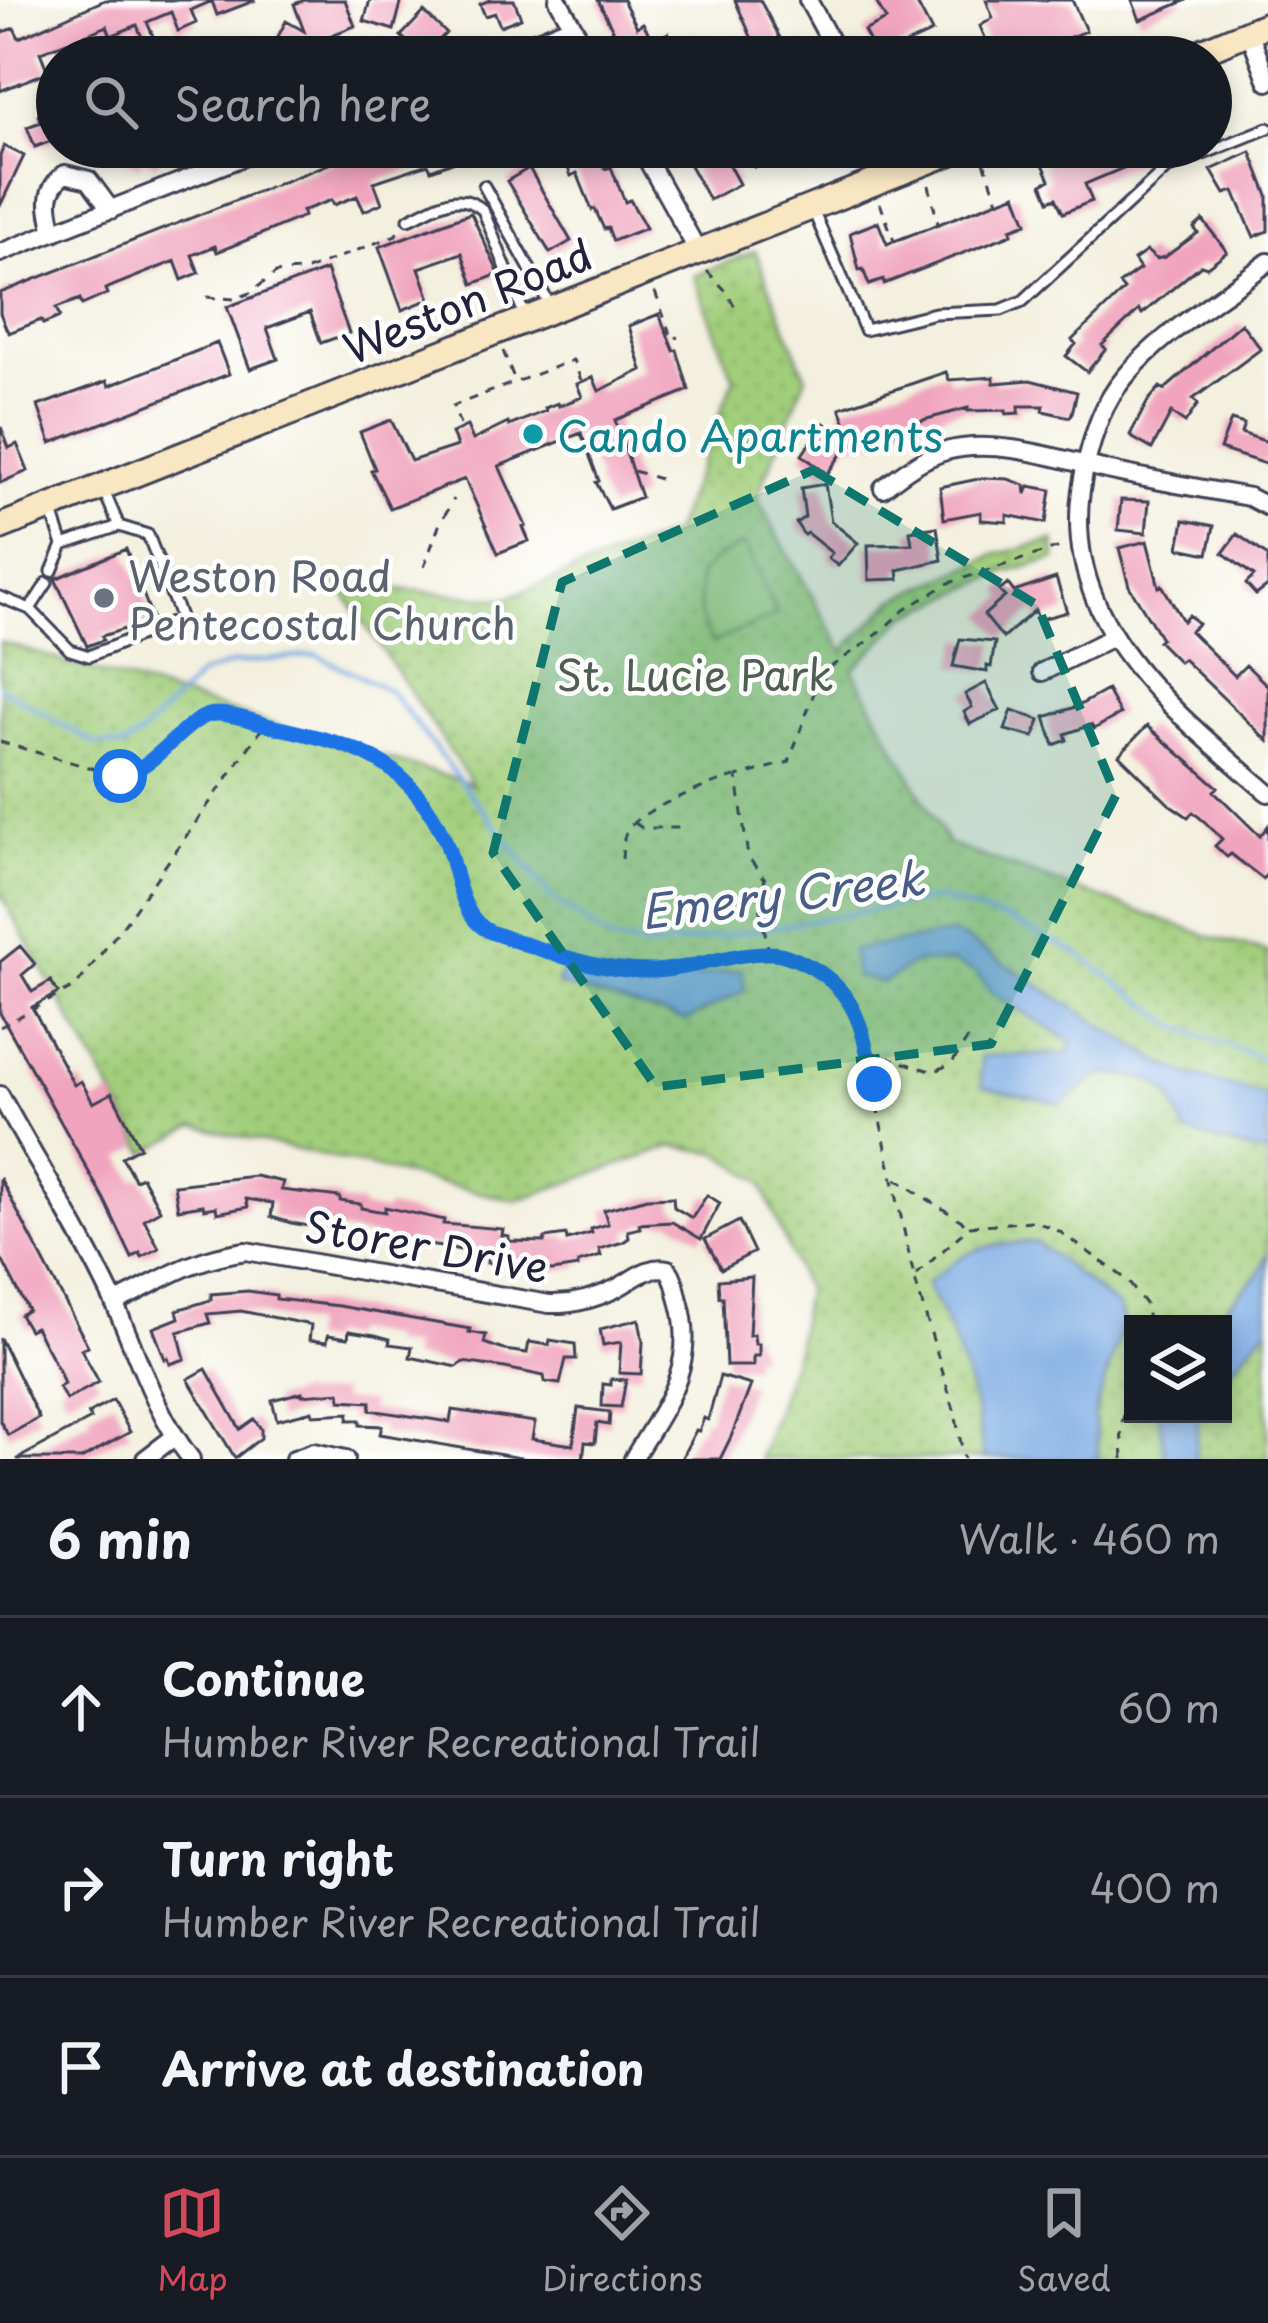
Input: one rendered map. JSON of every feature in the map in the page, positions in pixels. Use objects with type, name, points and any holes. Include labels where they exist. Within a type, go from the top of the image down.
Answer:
[{"type":"main road","name":"Weston Road","points":[[0,526],[552,309],[702,261],[811,208],[922,168]]},
{"type":"street","points":[[558,0],[578,36]]},
{"type":"street","points":[[808,0],[828,36]]},
{"type":"street","points":[[547,36],[572,26]]},
{"type":"street","points":[[1259,27],[1268,82]]},
{"type":"street","points":[[0,253],[216,168]]},
{"type":"street","points":[[651,168],[702,261]]},
{"type":"street","points":[[899,168],[902,173]]},
{"type":"street","points":[[54,232],[46,202],[53,182],[65,174],[89,180],[111,210]]},
{"type":"street","points":[[1268,262],[1153,349],[1128,374],[1096,423],[1078,498],[1079,541],[1089,589],[1113,637],[1206,737],[1268,793]]},
{"type":"street","points":[[883,488],[913,465],[947,451],[986,449],[1056,454],[1249,497],[1268,507]]},
{"type":"street","points":[[1042,672],[1113,637]]},
{"type":"street","points":[[0,1095],[114,1303],[134,1359],[174,1437],[191,1459]]},
{"type":"street","name":"Storer Drive","points":[[114,1303],[209,1256],[246,1251],[549,1304],[580,1302],[641,1273],[668,1269],[683,1316],[683,1366],[665,1411],[633,1459]]},
{"type":"street","points":[[146,1459],[174,1437]]},
{"type":"street","points":[[294,1459],[314,1452],[346,1459]]},
{"type":"lane","points":[[1232,142],[1268,128]]},
{"type":"lane","points":[[811,208],[866,330],[954,309],[1000,310],[1023,301],[1168,168]]},
{"type":"lane","points":[[484,186],[552,309]]},
{"type":"lane","points":[[409,218],[461,197],[483,210],[526,319]]},
{"type":"lane","points":[[102,486],[119,526]]},
{"type":"lane","points":[[50,507],[62,545],[52,571]]},
{"type":"lane","points":[[0,597],[30,609],[70,650],[89,656],[181,619],[148,535],[119,526],[62,545]]},
{"type":"lane","points":[[30,609],[46,583]]},
{"type":"path","points":[[981,168],[998,200]]},
{"type":"path","points":[[929,184],[938,224]]},
{"type":"path","points":[[880,203],[894,241]]},
{"type":"path","points":[[207,297],[235,299],[276,273],[307,270],[396,235],[409,218]]},
{"type":"path","points":[[702,261],[740,314]]},
{"type":"path","points":[[655,292],[672,339],[678,337]]},
{"type":"path","points":[[502,347],[515,383]]},
{"type":"path","points":[[460,425],[453,406],[573,359],[581,380]]},
{"type":"path","points":[[634,471],[666,481]]},
{"type":"path","points":[[424,567],[454,499]]},
{"type":"path","points":[[622,859],[624,838],[634,821],[713,783],[789,762],[825,674],[904,610],[949,583],[1079,541]]},
{"type":"path","points":[[0,742],[120,776],[142,771],[199,718],[216,714],[375,755],[412,786],[444,838],[471,918],[486,930],[594,965],[649,972],[768,950],[837,983],[859,1018],[914,1277],[964,1459]]},
{"type":"path","points":[[0,1027],[76,986],[264,724]]},
{"type":"path","points":[[736,777],[748,857],[765,879],[759,896],[768,950]]},
{"type":"path","points":[[634,821],[642,828],[679,828]]},
{"type":"path","points":[[867,1052],[934,1072],[952,1063],[972,1032]]},
{"type":"path","points":[[896,1179],[970,1226],[1032,1221],[1056,1229],[1126,1279],[1146,1305],[1147,1315]]},
{"type":"path","points":[[914,1277],[970,1226]]},
{"type":"path","points":[[1123,1459],[1124,1416]]},
{"type":"highlighted area","points":[[813,470],[1037,605],[1116,795],[991,1044],[656,1087],[493,853],[562,582]]},
{"type":"green space","name":"St. Lucie Park","points":[[755,251],[806,377],[757,498],[843,651],[894,600],[995,555],[1054,540],[1056,559],[1001,574],[905,617],[853,670],[948,844],[1211,937],[1268,952],[1268,1459],[759,1459],[796,1349],[805,1290],[761,1182],[719,1153],[674,1146],[516,1201],[195,1126],[146,1153],[0,893],[0,642],[472,784],[337,583],[504,599],[673,533],[734,379],[694,276]]},
{"type":"green space","points":[[744,544],[777,615],[712,643],[700,617],[699,575],[716,558]]},
{"type":"water","points":[[949,934],[964,938],[1160,1062],[1189,1075],[1268,1096],[1268,1155],[1186,1133],[1170,1095],[1154,1081],[1100,1075],[1061,1104],[982,1087],[981,1056],[1068,1054],[1072,1042],[992,993],[978,974],[954,963],[916,962],[883,983],[855,976],[852,950]]},
{"type":"water","points":[[566,966],[654,978],[742,969],[745,990],[686,1021],[556,984]]},
{"type":"water","points":[[1036,1242],[1119,1308],[1124,1322],[1094,1415],[1099,1459],[984,1459],[964,1368],[926,1284],[977,1250]]},
{"type":"water","points":[[1268,1253],[1268,1327],[1232,1368],[1232,1315],[1217,1315],[1258,1275]]},
{"type":"water","points":[[1160,1423],[1198,1423],[1195,1459],[1165,1459]]},
{"type":"building","points":[[105,0],[254,1],[217,15],[212,1],[191,10],[196,23],[178,31],[171,12],[147,22],[153,36],[141,36],[137,25],[111,36],[107,26],[85,36],[36,36],[36,77],[0,91],[0,33],[14,28],[19,38]]},
{"type":"building","points":[[345,0],[355,26],[329,36],[278,36],[286,21],[304,31],[294,4]]},
{"type":"building","points":[[370,0],[402,0],[394,30],[364,21]]},
{"type":"building","points":[[514,0],[521,18],[500,26],[495,13],[485,16],[480,4]]},
{"type":"building","points":[[598,0],[623,0],[637,27],[643,23],[650,36],[616,36]]},
{"type":"building","points":[[735,0],[760,0],[779,36],[751,36]]},
{"type":"building","points":[[875,0],[915,0],[932,32],[867,36],[864,31],[886,20]]},
{"type":"building","points":[[986,0],[1072,0],[1086,31],[1074,36],[984,36],[980,26],[993,18]]},
{"type":"building","points":[[1132,0],[1187,0],[1140,20]]},
{"type":"building","points":[[424,12],[446,33],[443,36],[401,36]]},
{"type":"building","points":[[36,124],[36,147],[35,147],[27,127]]},
{"type":"building","points":[[4,146],[24,156],[0,206],[0,156]]},
{"type":"building","points":[[1251,152],[1268,196],[1268,231],[1254,237],[1234,191],[1225,194],[1211,170],[1232,168],[1232,161]]},
{"type":"building","points":[[318,168],[416,168],[374,182],[382,203],[364,211],[357,196],[334,205],[332,200],[217,252],[215,246],[192,255],[199,273],[182,280],[175,261],[105,289],[107,294],[82,305],[80,299],[56,308],[60,317],[43,324],[41,320],[9,333],[0,313],[0,293]]},
{"type":"building","points":[[529,168],[571,241],[550,253],[507,181]]},
{"type":"building","points":[[568,168],[611,168],[625,202],[630,200],[646,228],[613,241],[592,210],[577,173],[571,176]]},
{"type":"building","points":[[691,168],[730,168],[739,184],[709,200]]},
{"type":"building","points":[[1045,168],[1123,168],[1085,184],[1092,201],[1063,213],[1056,198],[1049,201],[1042,184],[1050,180]]},
{"type":"building","points":[[1016,194],[1027,223],[1011,229],[1012,234],[884,284],[883,280],[869,285],[863,269],[859,270],[850,233],[878,222],[887,244]]},
{"type":"building","points":[[471,213],[499,274],[473,284],[462,253],[419,268],[430,299],[402,310],[379,247]]},
{"type":"building","points":[[1203,220],[1227,252],[1207,267],[1201,265],[1142,314],[1139,310],[1102,345],[1106,349],[1087,372],[1066,356],[1076,344],[1072,340],[1124,290],[1119,284],[1140,269],[1134,260],[1147,251],[1156,259],[1165,257],[1198,233],[1194,228]]},
{"type":"building","points":[[326,270],[349,333],[321,343],[310,312],[267,328],[278,359],[250,369],[227,307]]},
{"type":"building","name":"Cando Apartments","points":[[659,314],[689,390],[615,420],[641,497],[610,509],[581,433],[499,466],[529,541],[498,553],[465,479],[390,508],[371,470],[375,469],[360,432],[391,420],[411,461],[457,446],[452,433],[467,426],[473,440],[582,397],[577,384],[593,377],[599,391],[642,370],[629,326]]},
{"type":"building","points":[[1241,323],[1261,349],[1193,399],[1198,404],[1185,423],[1171,413],[1152,449],[1133,438],[1130,435],[1148,401],[1160,387],[1164,390]]},
{"type":"building","points":[[217,343],[229,374],[51,443],[38,406],[107,381],[109,386]]},
{"type":"building","points":[[946,372],[949,380],[1030,380],[1077,392],[1070,417],[1043,411],[1044,406],[1019,406],[1019,413],[1006,414],[1006,410],[968,408],[854,445],[840,408]]},
{"type":"building","points":[[1231,420],[1244,424],[1241,433],[1268,442],[1268,465],[1220,449]]},
{"type":"building","points":[[824,423],[850,442],[827,474],[802,455]]},
{"type":"building","points":[[1,427],[9,448],[17,444],[28,471],[0,483]]},
{"type":"building","points":[[983,478],[1025,485],[1026,494],[1029,486],[1051,490],[1046,523],[1007,515],[1007,522],[981,520],[981,512],[944,519],[940,487]]},
{"type":"building","points":[[825,484],[831,521],[858,543],[838,566],[828,558],[832,553],[804,535],[796,523],[805,517],[801,488]]},
{"type":"building","points":[[1121,500],[1149,501],[1146,533],[1118,530]]},
{"type":"building","points":[[1184,520],[1214,526],[1208,554],[1179,548]]},
{"type":"building","points":[[937,527],[942,560],[898,570],[899,579],[869,580],[868,545],[912,544],[910,531]]},
{"type":"building","points":[[1237,534],[1268,556],[1268,586],[1256,595],[1246,584],[1254,576],[1223,553]]},
{"type":"building","points":[[1147,541],[1159,587],[1162,585],[1183,621],[1189,615],[1198,624],[1190,631],[1235,676],[1246,665],[1268,686],[1268,741],[1158,641],[1161,638],[1129,586],[1119,548]]},
{"type":"building","name":"Weston Road Pentecostal Church","points":[[126,549],[153,620],[102,636],[103,640],[87,646],[55,579]]},
{"type":"building","points":[[1056,578],[1067,612],[1038,620],[1035,610],[1003,638],[984,615],[1005,597],[999,591],[1008,584],[1014,592]]},
{"type":"building","points":[[960,639],[995,642],[987,672],[953,666]]},
{"type":"building","points":[[986,683],[1000,710],[970,724],[964,712],[972,707],[965,694]]},
{"type":"building","points":[[1107,690],[1120,714],[1094,729],[1091,725],[1065,734],[1067,740],[1054,745],[1045,717]]},
{"type":"building","points":[[1012,710],[1040,720],[1034,737],[1005,730]]},
{"type":"building","points":[[1147,726],[1218,787],[1214,791],[1260,836],[1268,826],[1268,872],[1263,879],[1231,854],[1227,857],[1215,846],[1222,839],[1205,822],[1169,804],[1119,755]]},
{"type":"building","points":[[20,946],[35,964],[22,975],[32,992],[51,981],[58,993],[32,1007],[74,1085],[81,1081],[93,1103],[112,1093],[140,1147],[122,1157],[135,1180],[142,1177],[160,1210],[144,1219],[159,1248],[142,1257],[140,1253],[132,1258],[0,1013],[0,962]]},
{"type":"building","points":[[255,1176],[283,1182],[281,1190],[340,1197],[361,1208],[385,1212],[385,1207],[444,1220],[443,1224],[503,1229],[509,1241],[544,1242],[566,1235],[567,1240],[592,1233],[591,1229],[608,1224],[604,1210],[647,1198],[673,1197],[674,1207],[692,1218],[707,1195],[720,1203],[701,1239],[672,1222],[639,1224],[623,1242],[599,1249],[601,1256],[578,1263],[578,1267],[552,1271],[487,1263],[488,1256],[456,1249],[406,1242],[405,1246],[291,1223],[271,1217],[273,1203],[246,1199],[248,1207],[217,1213],[216,1207],[204,1209],[203,1205],[178,1209],[174,1185]]},
{"type":"building","points":[[0,1178],[88,1346],[81,1349],[99,1382],[66,1400],[59,1387],[64,1384],[59,1371],[35,1327],[29,1330],[20,1315],[28,1310],[0,1256]]},
{"type":"building","points":[[739,1221],[754,1252],[721,1269],[705,1239]]},
{"type":"building","points":[[752,1277],[749,1335],[754,1334],[759,1344],[759,1356],[753,1356],[753,1366],[726,1366],[718,1280]]},
{"type":"building","points":[[248,1291],[470,1329],[486,1335],[484,1343],[504,1350],[527,1353],[529,1342],[549,1345],[550,1340],[575,1344],[576,1359],[566,1359],[560,1384],[545,1382],[544,1376],[505,1368],[463,1362],[457,1367],[410,1357],[412,1347],[389,1344],[390,1339],[375,1335],[349,1331],[348,1338],[328,1335],[327,1342],[309,1340],[311,1325],[241,1311],[207,1314],[210,1323],[178,1332],[185,1359],[170,1364],[165,1359],[153,1328],[179,1318],[177,1310],[211,1300],[211,1294]]},
{"type":"building","points":[[639,1319],[641,1374],[619,1373],[621,1342],[603,1345],[600,1329]]},
{"type":"building","points":[[0,1338],[39,1418],[8,1435],[0,1421]]},
{"type":"building","points":[[206,1369],[240,1429],[254,1419],[261,1429],[261,1438],[235,1458],[188,1379]]},
{"type":"building","points":[[720,1376],[751,1385],[731,1437],[720,1459],[681,1459],[704,1418],[708,1420]]},
{"type":"building","points":[[611,1379],[626,1380],[621,1407],[602,1406],[603,1384],[611,1385]]},
{"type":"building","points":[[302,1392],[340,1392],[341,1400],[371,1402],[370,1410],[450,1422],[452,1410],[535,1422],[532,1439],[573,1445],[578,1408],[610,1412],[609,1425],[597,1423],[595,1443],[585,1442],[583,1459],[526,1459],[380,1434],[382,1426],[360,1425],[360,1420],[348,1420],[349,1413],[313,1415],[312,1411],[277,1420],[272,1400]]},
{"type":"building","points":[[113,1400],[130,1432],[81,1459],[17,1459],[91,1419],[88,1414]]},
{"type":"waterway","name":"Emery Creek","points":[[0,687],[93,743],[124,747],[200,675],[231,664],[317,655],[390,691],[552,898],[610,940],[652,948],[937,899],[1009,920],[1079,954],[1178,1027],[1268,1061]]},
{"type":"place","name":"Cando Apartments","points":[[533,434]]},
{"type":"place","name":"Weston Road Pentecostal Church","points":[[104,598]]},
{"type":"route","points":[[120,776],[142,771],[199,718],[216,714],[316,736],[375,755],[412,786],[444,838],[471,918],[486,930],[594,965],[649,972],[769,953],[790,957],[837,983],[850,1000],[859,1018],[874,1084]]}]
